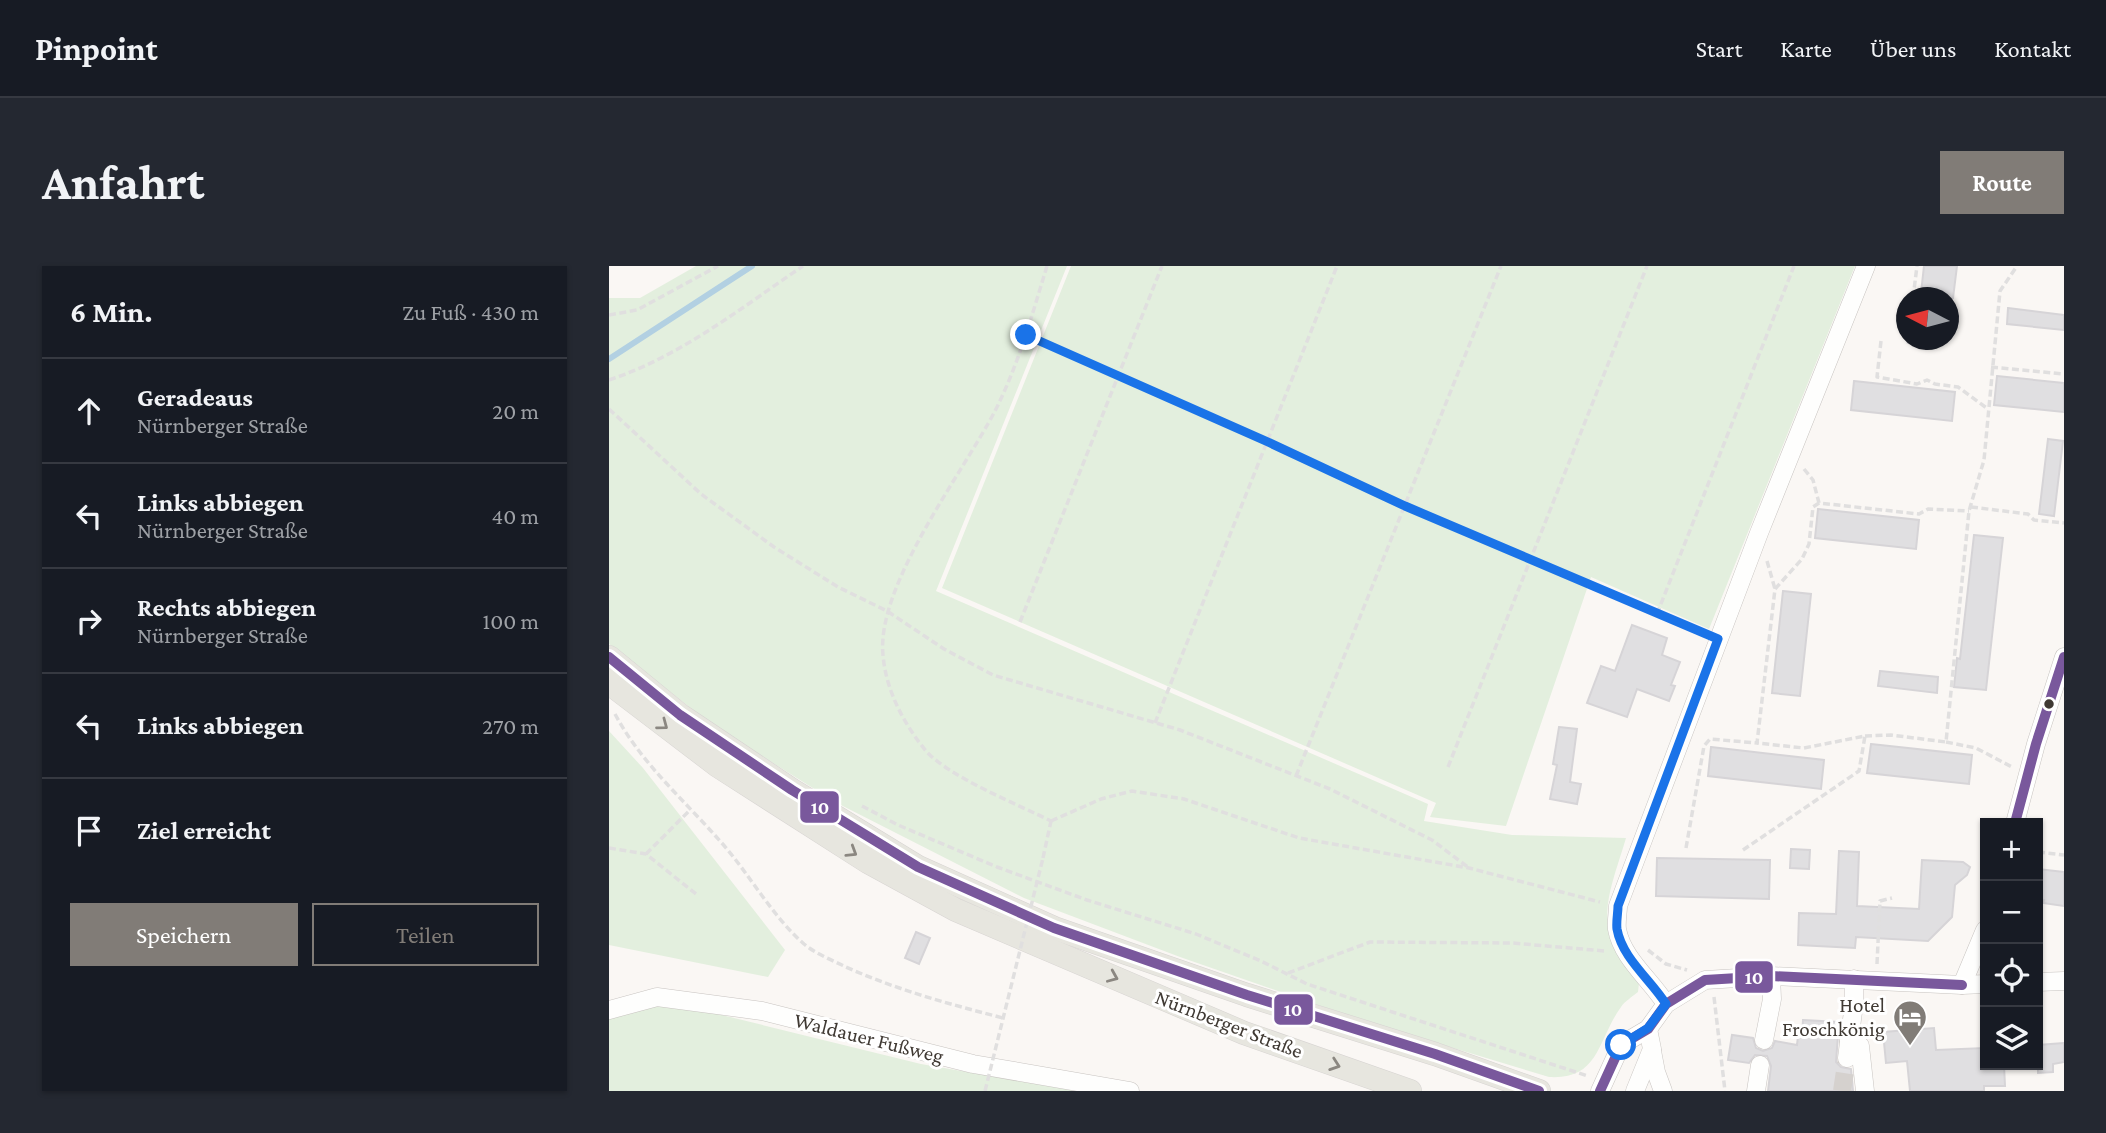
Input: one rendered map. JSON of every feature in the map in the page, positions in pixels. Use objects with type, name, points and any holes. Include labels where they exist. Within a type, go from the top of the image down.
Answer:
[{"type":"main road","points":[[609,657],[680,715],[792,790],[918,867],[1054,928],[1539,1091]]},
{"type":"main road","name":"Nürnberger Straße","points":[[609,683],[717,766],[868,862],[956,910],[1244,1032],[1410,1091]]},
{"type":"street","points":[[1666,1004],[1655,986],[1625,951],[1617,928],[1618,906],[1718,639],[1866,266]]},
{"type":"street","points":[[2016,818],[2064,657]]},
{"type":"street","points":[[1962,985],[1980,942]]},
{"type":"street","points":[[1602,1086],[1621,1045],[1648,1028],[1666,1004],[1705,979],[1771,976],[1980,984]]},
{"type":"street","points":[[1764,1040],[1772,999],[1771,976]]},
{"type":"street","points":[[1854,979],[1848,1050],[1860,1046],[1865,1091]]},
{"type":"street","points":[[2043,982],[2064,981]]},
{"type":"street","name":"Waldauer Fußweg","points":[[609,1010],[657,998],[762,1011],[973,1064],[1129,1091]]},
{"type":"street","points":[[1648,1028],[1656,1072],[1663,1091]]},
{"type":"street","points":[[1635,1091],[1652,1049]]},
{"type":"street","points":[[1756,1091],[1760,1065]]},
{"type":"path","points":[[609,315],[637,310],[718,266]]},
{"type":"path","points":[[609,380],[640,370],[686,345],[803,266]]},
{"type":"path","points":[[1047,266],[1026,335],[996,410],[907,562],[887,611],[882,655],[895,706],[928,752],[957,774],[1051,821]]},
{"type":"path","points":[[1020,622],[1162,266]]},
{"type":"path","points":[[1154,723],[1337,266]]},
{"type":"path","points":[[1296,776],[1501,266]]},
{"type":"path","points":[[1448,767],[1647,266]]},
{"type":"path","points":[[1657,614],[1794,266]]},
{"type":"path","points":[[1914,287],[1917,266]]},
{"type":"path","points":[[1946,741],[1970,509],[1984,460],[2000,291],[2017,266]]},
{"type":"path","points":[[1026,335],[1405,506],[1718,639]]},
{"type":"path","points":[[1881,341],[1877,377],[1917,384],[1927,380],[1935,384],[1958,387],[1988,409]]},
{"type":"path","points":[[1991,367],[2064,374]]},
{"type":"path","points":[[609,409],[711,501],[774,547],[827,581],[887,611],[944,649],[993,676],[1179,730],[1330,789],[1432,841],[1469,868]]},
{"type":"path","points":[[1791,452],[1813,480],[1819,503]]},
{"type":"path","points":[[1757,743],[1776,589],[1802,559],[1809,544],[1813,507],[1819,503],[1919,514],[1928,509],[1970,509],[2028,514],[2034,520],[2064,523]]},
{"type":"path","points":[[612,708],[629,740],[721,842],[769,905],[804,944],[822,956],[872,979],[924,998],[1003,1018]]},
{"type":"path","points":[[1686,848],[1704,746],[1710,739],[1804,748],[1865,736],[1891,735],[1946,741],[1976,748],[2028,775]]},
{"type":"path","points":[[1743,850],[1859,771],[1865,736]]},
{"type":"path","points":[[1051,821],[1101,799],[1132,792],[1184,799],[1299,838],[1469,868],[1618,906]]},
{"type":"path","points":[[851,800],[898,825],[997,867],[1087,900],[1196,934],[1288,973],[1307,984],[1602,1086]]},
{"type":"path","points":[[646,854],[690,810]]},
{"type":"path","points":[[985,1091],[1051,821]]},
{"type":"path","points":[[609,848],[646,854],[696,894]]},
{"type":"path","points":[[2043,853],[2064,855]]},
{"type":"path","points":[[1876,981],[1880,901],[1892,898]]},
{"type":"path","points":[[1288,973],[1370,942],[1512,943],[1625,951]]},
{"type":"green space","points":[[696,266],[1067,266],[936,591],[1428,804],[1424,821],[1512,835],[1626,838],[1613,879],[1607,913],[1614,946],[1639,983],[1638,992],[1621,1007],[1588,1065],[1566,1076],[1549,1077],[1367,1022],[1180,957],[1024,898],[835,802],[711,724],[609,644],[609,298],[640,298]]},
{"type":"green space","points":[[1071,266],[1855,266],[1709,629],[1591,577],[1506,826],[1430,817],[1436,803],[942,588]]},
{"type":"green space","points":[[609,731],[643,768],[785,950],[768,977],[609,945]]},
{"type":"green space","points":[[669,1002],[921,1064],[1077,1091],[609,1091],[609,1015]]},
{"type":"building","points":[[1924,266],[1957,266],[1954,287],[1922,287]]},
{"type":"building","points":[[2008,308],[2064,315],[2064,330],[2007,324]]},
{"type":"building","points":[[1997,376],[2064,383],[2064,412],[1994,405]]},
{"type":"building","points":[[1854,381],[1955,392],[1952,421],[1851,410]]},
{"type":"building","points":[[2048,439],[2063,441],[2054,516],[2039,514]]},
{"type":"building","points":[[1818,509],[1919,520],[1916,549],[1815,538]]},
{"type":"building","points":[[1974,535],[2003,538],[1986,690],[1954,687],[1957,658],[1960,659]]},
{"type":"building","points":[[1783,591],[1811,594],[1800,696],[1772,693]]},
{"type":"building","points":[[1632,625],[1667,638],[1662,655],[1680,662],[1671,685],[1675,686],[1669,701],[1637,689],[1627,717],[1587,703],[1601,666],[1615,671]]},
{"type":"building","points":[[1880,671],[1938,677],[1937,693],[1878,686]]},
{"type":"building","points":[[1559,727],[1577,729],[1570,782],[1581,784],[1577,804],[1550,799],[1557,765],[1553,764]]},
{"type":"building","points":[[1871,744],[1972,755],[1969,784],[1867,773]]},
{"type":"building","points":[[1711,747],[1824,760],[1821,789],[1708,776]]},
{"type":"building","points":[[1791,849],[1810,850],[1809,869],[1790,868]]},
{"type":"building","points":[[1839,851],[1859,852],[1857,906],[1919,909],[1922,860],[1963,862],[1970,867],[1967,875],[1955,885],[1952,917],[1928,941],[1856,937],[1855,948],[1798,945],[1799,913],[1836,914]]},
{"type":"building","points":[[1657,858],[1770,860],[1769,899],[1656,896]]},
{"type":"building","points":[[2043,870],[2064,872],[2064,906],[2043,903]]},
{"type":"building","points":[[916,932],[930,938],[919,964],[905,958]]},
{"type":"building","points":[[1803,1020],[1839,1022],[1836,1062],[1841,1067],[1851,1069],[1853,1091],[1768,1091],[1771,1066],[1767,1056],[1755,1055],[1749,1063],[1728,1060],[1732,1035],[1753,1038],[1756,1048],[1763,1051],[1772,1048],[1775,1041],[1797,1045],[1798,1036],[1802,1036]]},
{"type":"building","points":[[1934,1028],[1936,1050],[1980,1048],[1980,1070],[2004,1070],[2005,1086],[1984,1086],[1984,1091],[1910,1091],[1907,1061],[1886,1063],[1883,1032]]},
{"type":"building","points":[[2064,1043],[2064,1062],[2053,1064],[2053,1072],[2038,1073],[2038,1070],[2043,1070],[2043,1045]]},
{"type":"waterway","points":[[609,359],[752,266]]},
{"type":"tunnel","points":[[1842,1091],[1847,1058]]},
{"type":"transit line","name":"10","points":[[609,657],[680,715],[792,790],[918,867],[1054,928],[1539,1091]]},
{"type":"transit line","name":"10","points":[[2016,818],[2036,744],[2064,657]]},
{"type":"transit line","name":"10","points":[[1600,1091],[1621,1045],[1648,1029],[1666,1004],[1705,980],[1771,976],[1962,985]]},
{"type":"place","name":"Hotel Froschkönig","points":[[1910,1047]]},
{"type":"route","points":[[1026,335],[1405,506],[1718,639],[1618,906],[1617,928],[1625,951],[1655,986],[1666,1004],[1648,1028],[1621,1045]]}]
